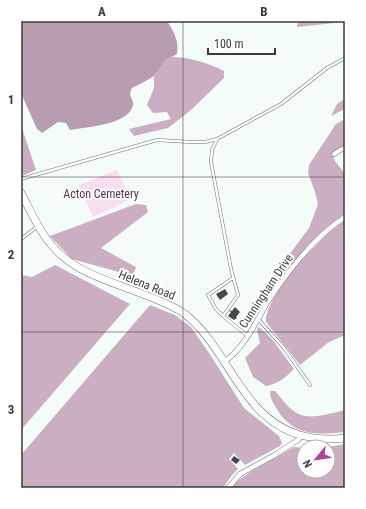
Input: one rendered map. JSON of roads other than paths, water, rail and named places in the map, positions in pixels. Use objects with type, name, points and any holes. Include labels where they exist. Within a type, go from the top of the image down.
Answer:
[{"type":"main road","name":"Helena Road","points":[[22,195],[39,226],[58,254],[73,265],[92,275],[165,303],[185,315],[205,334],[243,390],[262,413],[287,430],[302,435],[325,439],[345,438]]},
{"type":"street","points":[[334,154],[345,148]]},
{"type":"street","name":"Cunningham Drive","points":[[224,362],[238,351],[280,285],[299,260],[324,233],[345,217]]},
{"type":"street","points":[[228,488],[240,474],[273,456],[298,440],[302,435]]},
{"type":"lane","points":[[21,179],[157,140],[205,142],[217,139],[281,104],[326,68],[345,58]]},
{"type":"lane","points":[[217,139],[212,150],[211,162],[233,278],[238,295],[223,316]]},
{"type":"lane","points":[[21,239],[39,226]]},
{"type":"lane","points":[[233,278],[208,295],[216,309],[248,336]]},
{"type":"lane","points":[[258,319],[284,348],[310,385]]},
{"type":"park label","name":"Acton Cemetery","points":[[101,194]]}]
